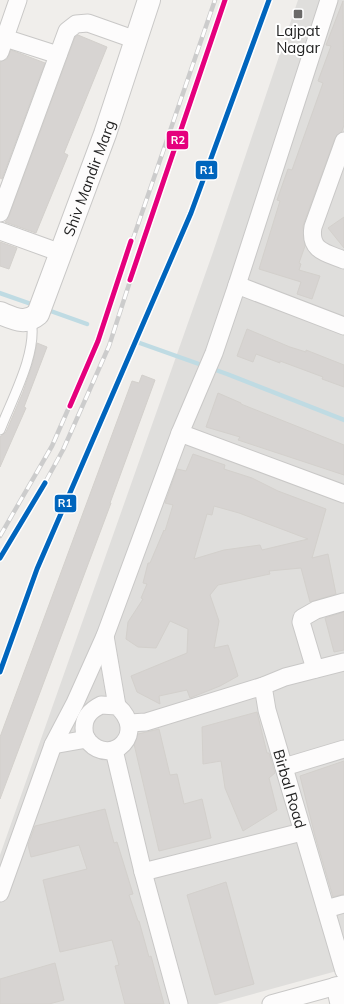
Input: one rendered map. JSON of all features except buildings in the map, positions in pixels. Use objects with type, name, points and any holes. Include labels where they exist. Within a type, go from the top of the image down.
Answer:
[{"type":"street","points":[[18,0],[2,45],[58,55]]},
{"type":"street","name":"Shiv Mandir Marg","points":[[38,312],[104,134],[149,0]]},
{"type":"street","points":[[0,893],[54,745],[75,703],[105,636],[180,433],[214,353],[329,0]]},
{"type":"street","points":[[0,213],[67,30],[76,24],[88,24],[136,40]]},
{"type":"street","points":[[344,141],[313,226],[312,235],[314,245],[320,251],[344,260]]},
{"type":"street","points":[[0,231],[61,253]]},
{"type":"street","points":[[237,285],[344,326]]},
{"type":"street","points":[[0,313],[22,322],[38,312]]},
{"type":"street","points":[[180,433],[344,494]]},
{"type":"street","points":[[314,669],[301,622],[302,618],[316,610],[344,602]]},
{"type":"street","points":[[105,636],[117,706]]},
{"type":"street","points":[[130,723],[146,722],[263,686],[285,677],[344,662]]},
{"type":"street","name":"Birbal Road","points":[[263,686],[267,710],[344,971]]},
{"type":"street","points":[[101,705],[117,706],[123,711],[130,723],[129,734],[123,744],[114,750],[104,751],[94,747],[86,739],[83,729],[85,719],[91,710],[101,705]]},
{"type":"street","points":[[54,745],[86,739]]},
{"type":"street","points":[[284,767],[344,749]]},
{"type":"street","points":[[114,750],[179,1004]]},
{"type":"street","points":[[144,872],[302,832]]},
{"type":"street","points":[[326,909],[344,904]]},
{"type":"street","points":[[271,1004],[339,985],[339,1004]]},
{"type":"lane","points":[[0,430],[29,358],[34,339],[38,312]]},
{"type":"lane","points":[[0,414],[10,404]]},
{"type":"shaded area","points":[[298,0],[344,0],[344,969],[217,1004],[0,1004],[0,855],[212,255]]},
{"type":"waterway","points":[[0,293],[34,305]]},
{"type":"waterway","points":[[45,309],[87,324]]},
{"type":"waterway","points":[[137,342],[227,374],[344,420]]},
{"type":"railway","points":[[0,536],[52,446],[98,341],[215,0]]},
{"type":"railway","points":[[0,558],[26,517],[63,450],[109,346],[156,201],[225,0]]},
{"type":"transit line","name":"R2","points":[[130,280],[225,0]]},
{"type":"transit line","name":"R1","points":[[0,672],[37,569],[191,213],[269,0]]},
{"type":"transit line","name":"R2","points":[[70,406],[98,341],[131,241]]},
{"type":"transit line","name":"R1","points":[[0,558],[45,483]]},
{"type":"place","name":"Lajpat Nagar","points":[[298,14]]}]
